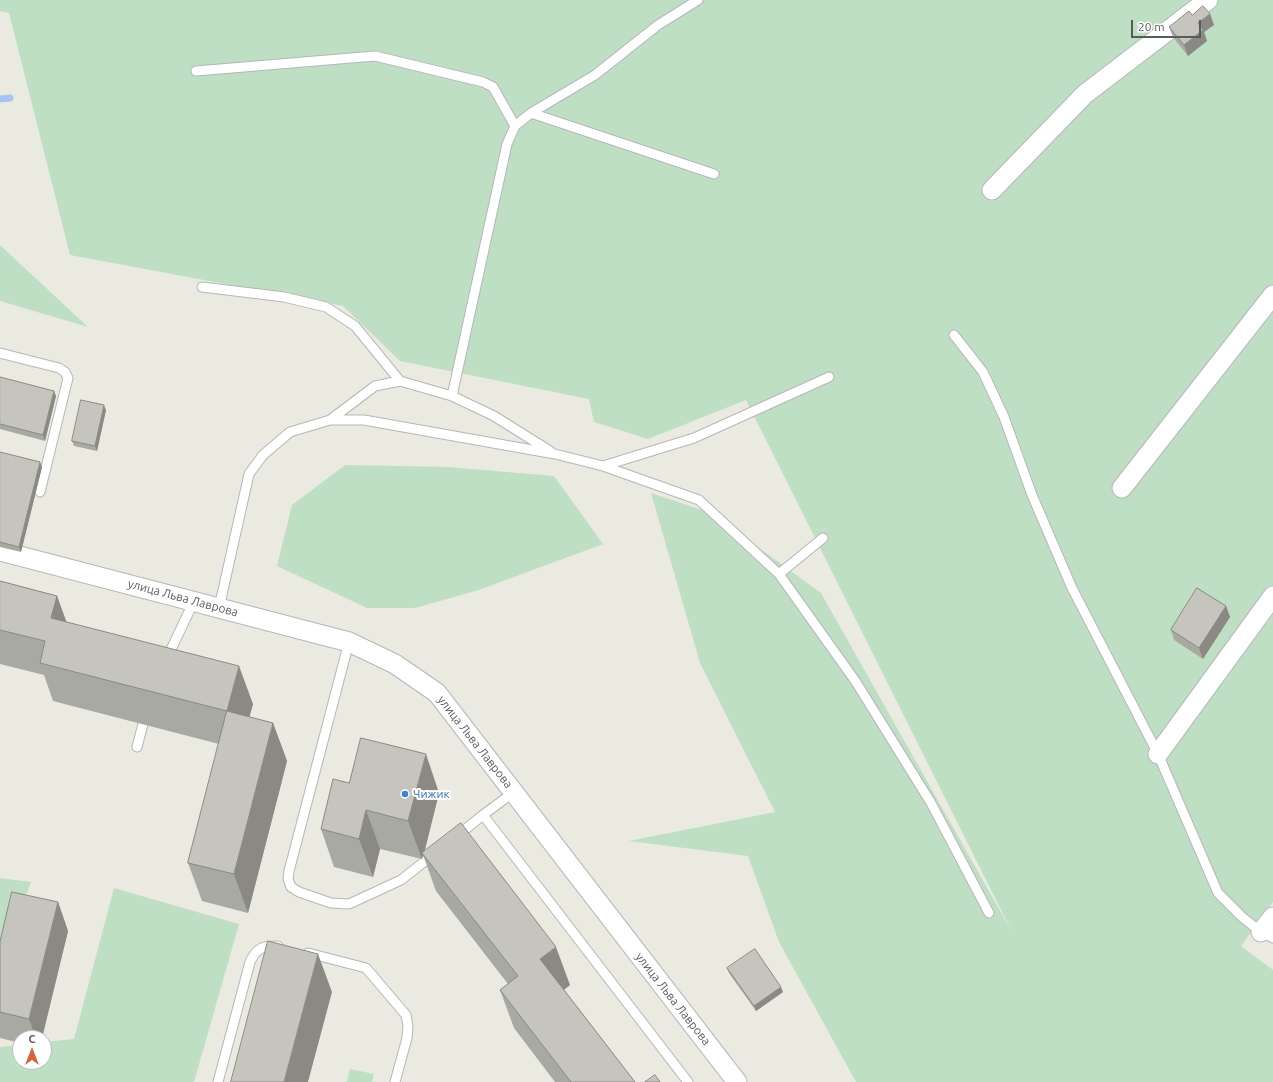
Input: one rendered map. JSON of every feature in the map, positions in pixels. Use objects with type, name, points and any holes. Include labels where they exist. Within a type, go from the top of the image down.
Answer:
[{"type":"street","points":[[992,190],[1085,94],[1208,0]]},
{"type":"street","points":[[1122,488],[1273,295]]},
{"type":"street","name":"улица Льва Лаврова","points":[[0,551],[349,642],[396,664],[437,693],[737,1082]]},
{"type":"street","points":[[1158,754],[1273,596]]},
{"type":"street","points":[[1267,935],[1273,917]]},
{"type":"lane","points":[[452,396],[507,144],[515,126],[531,114],[595,75],[658,25],[698,0]]},
{"type":"lane","points":[[196,71],[375,56],[483,82],[493,87],[515,126]]},
{"type":"lane","points":[[531,114],[714,174]]},
{"type":"lane","points":[[202,287],[284,297],[326,307],[355,326],[400,381]]},
{"type":"lane","points":[[954,335],[983,372],[1004,417],[1032,495],[1072,588],[1158,754],[1218,893],[1242,917],[1267,935]]},
{"type":"lane","points":[[0,353],[59,368],[65,372],[68,378],[40,492]]},
{"type":"lane","points":[[603,466],[694,438],[829,377]]},
{"type":"lane","points":[[330,420],[374,386],[400,381],[452,396],[494,416],[555,454]]},
{"type":"lane","points":[[219,608],[249,474],[263,455],[290,432],[330,420],[364,420],[555,454],[603,466],[699,500],[779,574],[860,688],[931,803],[989,913]]},
{"type":"lane","points":[[779,574],[823,538]]},
{"type":"lane","points":[[163,666],[194,601]]},
{"type":"lane","points":[[349,642],[289,872],[288,879],[291,887],[299,892],[331,902],[349,904],[401,880],[514,792]]},
{"type":"lane","points":[[137,747],[143,724]]},
{"type":"lane","points":[[483,815],[688,1082]]},
{"type":"lane","points":[[218,1082],[250,962],[254,953],[265,946],[293,949],[366,968],[400,1006],[406,1015],[408,1026],[395,1082]]},
{"type":"green space","points":[[0,0],[1273,0],[1273,902],[1241,946],[1273,970],[1273,1082],[856,1082],[779,942],[748,856],[629,841],[775,812],[700,663],[651,493],[711,513],[821,593],[1012,932],[746,400],[648,439],[594,422],[589,399],[400,361],[343,306],[70,255],[9,13],[0,11]]},
{"type":"green space","points":[[0,245],[88,327],[0,301]]},
{"type":"green space","points":[[345,465],[448,467],[554,476],[603,544],[479,590],[415,608],[367,608],[277,566],[292,505]]},
{"type":"green space","points":[[0,878],[31,882],[0,964]]},
{"type":"green space","points":[[114,888],[239,924],[194,1082],[0,1082],[0,1047],[12,1046],[12,1070],[52,1070],[52,1041],[74,1039]]},
{"type":"green space","points":[[350,1069],[374,1074],[372,1082],[347,1082]]},
{"type":"building","points":[[1203,6],[1210,14],[1198,23],[1203,30],[1184,45],[1169,27],[1189,11],[1192,15]]},
{"type":"building","points":[[0,377],[54,391],[43,435],[0,424]]},
{"type":"building","points":[[81,400],[104,405],[95,446],[72,441]]},
{"type":"building","points":[[0,452],[40,462],[19,547],[0,542]]},
{"type":"building","points":[[0,581],[57,596],[51,618],[239,666],[227,711],[40,663],[45,641],[0,630]]},
{"type":"building","points":[[1197,588],[1226,606],[1199,648],[1171,630]]},
{"type":"building","points":[[227,711],[273,723],[234,874],[188,863]]},
{"type":"building","points":[[361,738],[426,754],[408,821],[366,810],[359,839],[321,829],[333,779],[349,783]]},
{"type":"building","points":[[461,823],[556,947],[540,959],[635,1082],[571,1082],[500,990],[518,976],[422,853]]},
{"type":"building","points":[[12,892],[58,902],[29,1019],[0,1012],[0,942]]},
{"type":"building","points":[[268,941],[318,954],[284,1082],[231,1082]]},
{"type":"building","points":[[755,949],[781,987],[754,1006],[727,968]]},
{"type":"building","points":[[655,1075],[660,1082],[645,1082]]},
{"type":"waterway","points":[[0,99],[10,98]]},
{"type":"place","name":"Чижик","points":[[405,794]]}]
